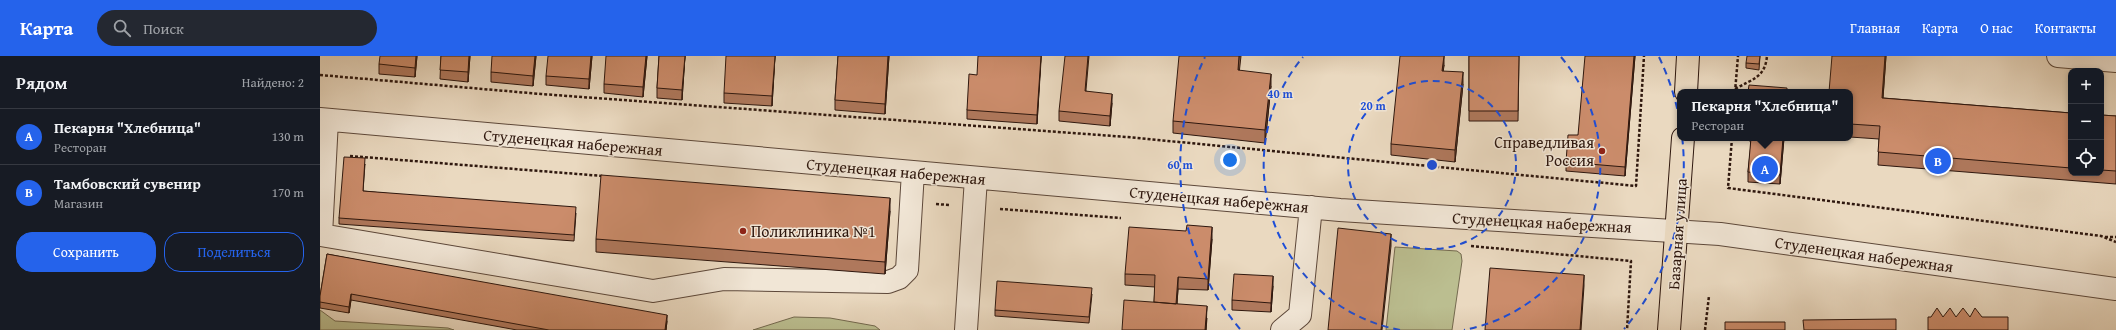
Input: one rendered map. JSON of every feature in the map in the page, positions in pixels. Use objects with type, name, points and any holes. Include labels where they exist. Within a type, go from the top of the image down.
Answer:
[{"type":"main road","points":[[1686,89],[1688,56]]},
{"type":"main road","name":"Базарная улица","points":[[1669,330],[1678,231],[1683,141]]},
{"type":"street","points":[[2058,56],[2116,61]]},
{"type":"street","points":[[323,119],[321,235],[653,291],[724,279],[888,282],[899,278],[907,270],[913,172]]},
{"type":"street","name":"Студенецкая набережная","points":[[323,119],[1311,207],[1720,234],[2116,289]]},
{"type":"street","points":[[966,330],[976,178]]},
{"type":"street","points":[[1282,330],[1300,315],[1311,207]]},
{"type":"path","points":[[320,75],[541,94],[1127,137],[1636,186],[1644,56]]},
{"type":"path","points":[[1735,89],[1738,56]]},
{"type":"path","points":[[1737,89],[1763,73],[1766,66],[1767,56]]},
{"type":"path","points":[[1732,141],[1728,188],[2116,237]]},
{"type":"path","points":[[2101,236],[2116,242]]},
{"type":"path","points":[[1628,330],[1631,261]]},
{"type":"path","points":[[1704,330],[1708,296]]},
{"type":"green space","points":[[1395,247],[1457,251],[1461,254],[1462,261],[1452,330],[1386,330]]},
{"type":"green space","points":[[320,310],[335,321],[448,328],[454,330],[320,330]]},
{"type":"green space","points":[[794,317],[830,318],[875,326],[880,330],[753,330]]},
{"type":"building","points":[[380,56],[416,56],[415,68],[379,64]]},
{"type":"building","points":[[441,56],[469,56],[468,72],[440,70]]},
{"type":"building","points":[[492,56],[535,56],[533,76],[491,72]]},
{"type":"building","points":[[548,56],[591,56],[589,79],[546,76]]},
{"type":"building","points":[[606,56],[646,56],[643,87],[604,84]]},
{"type":"building","points":[[659,56],[685,56],[682,90],[657,88]]},
{"type":"building","points":[[726,56],[775,56],[772,96],[724,93]]},
{"type":"building","points":[[838,56],[888,56],[885,104],[835,100]]},
{"type":"building","points":[[978,56],[1041,56],[1037,115],[967,110],[969,74],[977,75]]},
{"type":"building","points":[[1065,56],[1088,56],[1085,91],[1112,94],[1110,116],[1059,111]]},
{"type":"building","points":[[1179,56],[1239,56],[1238,70],[1271,74],[1265,130],[1173,121]]},
{"type":"building","points":[[1400,56],[1444,56],[1442,71],[1463,72],[1455,150],[1391,144]]},
{"type":"building","points":[[1469,56],[1519,56],[1518,111],[1469,111]]},
{"type":"building","points":[[1585,56],[1634,56],[1625,167],[1566,162],[1568,135],[1578,135]]},
{"type":"building","points":[[1747,56],[1760,56],[1759,64],[1746,63]]},
{"type":"building","points":[[1832,56],[1885,56],[1882,98],[2068,113],[2068,168],[1878,152],[1880,126],[1853,124],[1853,89],[1829,89]]},
{"type":"building","points":[[1749,85],[1787,88],[1787,89],[1748,89]]},
{"type":"building","points":[[2104,115],[2116,116],[2116,171],[2104,170]]},
{"type":"building","points":[[1751,141],[1783,141],[1780,175],[1748,172]]},
{"type":"building","points":[[344,157],[365,158],[363,191],[576,207],[574,235],[339,218]]},
{"type":"building","name":"Поликлиника №1","points":[[601,175],[890,198],[885,262],[596,239]]},
{"type":"building","points":[[1187,225],[1212,227],[1208,279],[1178,277],[1176,304],[1154,302],[1155,275],[1125,274],[1129,227],[1186,231]]},
{"type":"building","points":[[1338,228],[1391,234],[1381,330],[1328,330]]},
{"type":"building","points":[[327,254],[667,315],[665,330],[549,330],[351,294],[349,307],[320,302]]},
{"type":"building","points":[[1490,268],[1584,275],[1580,330],[1485,330]]},
{"type":"building","points":[[1234,274],[1273,276],[1271,303],[1232,300]]},
{"type":"building","points":[[997,281],[1092,288],[1089,317],[995,310]]},
{"type":"building","points":[[1124,300],[1207,306],[1205,330],[1122,330]]},
{"type":"building","points":[[1937,308],[1943,317],[1950,308],[1956,317],[1963,308],[1970,317],[1975,308],[1982,317],[2008,317],[2008,330],[1928,330],[1928,317],[1931,317]]},
{"type":"building","points":[[1896,319],[1896,330],[1804,330],[1803,320]]},
{"type":"building","points":[[1725,322],[1785,322],[1785,330],[1725,330]]},
{"type":"place","name":"Справедливая Россия","points":[[1602,151]]},
{"type":"place","name":"Тамбовский сувенир","points":[[1938,161]]},
{"type":"place","name":"Пекарня \"Хлебница\"","points":[[1765,169]]},
{"type":"place","name":"Поликлиника №1","points":[[743,231]]}]
